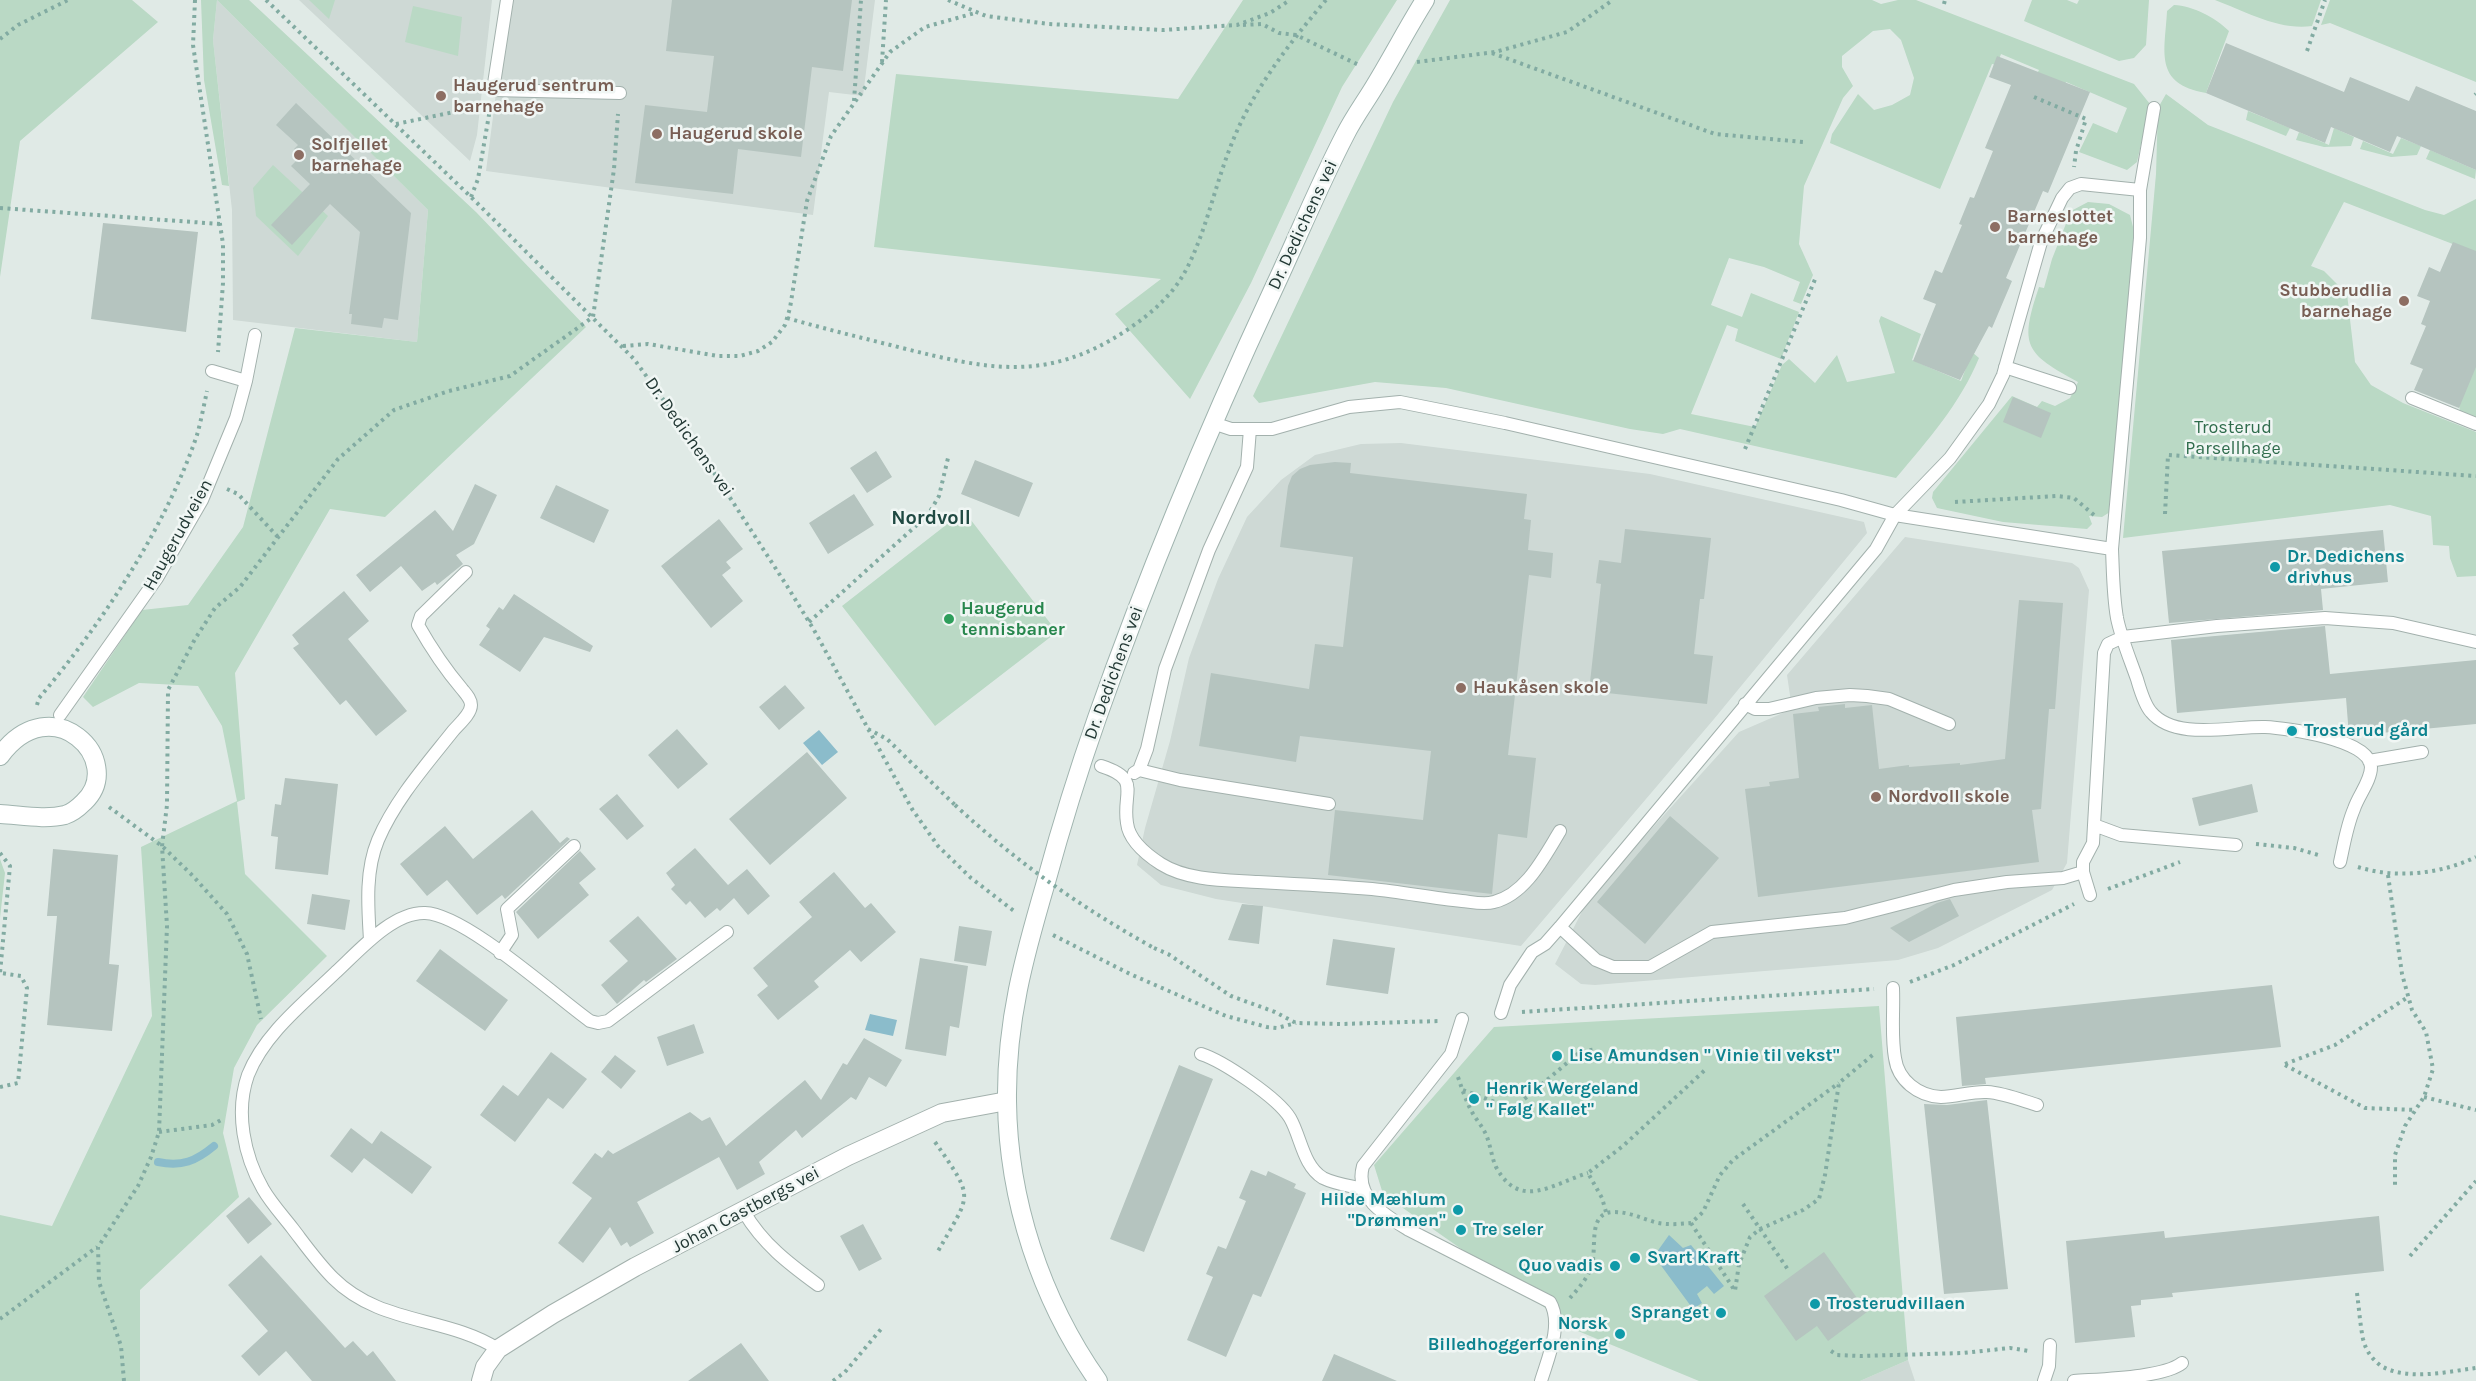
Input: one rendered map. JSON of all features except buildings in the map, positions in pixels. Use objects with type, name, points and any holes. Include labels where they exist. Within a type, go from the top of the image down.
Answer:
[{"type":"street","name":"Dr. Dedichens vei","points":[[1098,1381],[1053,1302],[1025,1227],[1015,1180],[1007,1101],[1013,1006],[1069,800],[1146,585],[1213,423],[1346,134],[1425,0]]},
{"type":"street","points":[[0,756],[7,746],[26,732],[36,728],[57,726],[68,730],[84,742],[94,757],[96,773],[95,787],[90,797],[67,814],[54,817],[0,814]]},
{"type":"street","name":"Johan Castbergs vei","points":[[481,1381],[484,1367],[498,1349],[635,1267],[848,1156],[942,1113],[1007,1101]]},
{"type":"lane","points":[[507,0],[493,90],[620,93]]},
{"type":"lane","points":[[2154,108],[2140,190],[2139,238],[2113,534],[2113,580],[2118,619],[2141,692],[2151,712],[2169,725],[2211,731],[2240,727],[2268,727],[2316,735],[2349,744],[2364,754],[2369,761],[2370,771],[2354,808],[2340,862]]},
{"type":"lane","points":[[1502,1013],[1510,985],[1532,952],[1545,944],[1560,927],[1876,549],[1895,515],[1950,458],[1989,404],[2005,367],[2041,242],[2062,198],[2070,188],[2081,184],[2140,190]]},
{"type":"lane","name":"Haugerudveien","points":[[60,715],[157,578],[202,500],[236,418],[255,334]]},
{"type":"lane","points":[[2005,367],[2070,388]]},
{"type":"lane","points":[[212,371],[246,381]]},
{"type":"lane","points":[[2412,398],[2476,424]]},
{"type":"lane","points":[[1213,423],[1231,429],[1272,429],[1349,407],[1400,402],[1505,423],[1841,500],[1895,515],[2112,549]]},
{"type":"lane","points":[[1125,778],[1139,770],[1147,749],[1165,669],[1209,550],[1247,467],[1250,429]]},
{"type":"lane","points":[[370,940],[368,911],[371,860],[379,839],[394,810],[439,748],[470,711],[470,701],[438,660],[418,625],[421,616],[466,572]]},
{"type":"lane","points":[[2090,896],[2083,872],[2083,862],[2093,843],[2104,653],[2108,644],[2123,637],[2217,626],[2325,618],[2393,623],[2476,642]]},
{"type":"lane","points":[[1745,704],[1755,709],[1769,709],[1816,698],[1850,694],[1890,699],[1949,724]]},
{"type":"lane","points":[[2369,761],[2422,752]]},
{"type":"lane","points":[[1101,766],[1119,771],[1125,778],[1128,795],[1127,824],[1135,842],[1148,855],[1163,866],[1186,874],[1223,880],[1373,889],[1447,900],[1494,902],[1514,892],[1532,876],[1560,831]]},
{"type":"lane","points":[[1139,770],[1180,780],[1329,804]]},
{"type":"lane","points":[[2094,825],[2121,835],[2236,845]]},
{"type":"lane","points":[[500,953],[512,935],[507,909],[574,846]]},
{"type":"lane","points":[[1560,927],[1596,960],[1613,967],[1650,968],[1712,932],[1845,918],[1954,890],[2007,882],[2063,878],[2083,872]]},
{"type":"lane","points":[[498,1349],[483,1340],[389,1313],[361,1300],[334,1279],[263,1190],[243,1134],[242,1108],[248,1075],[265,1046],[284,1023],[370,940],[399,919],[424,913],[447,918],[500,953],[590,1021],[598,1023],[608,1021],[634,1003],[728,932]]},
{"type":"lane","points":[[1893,988],[1894,1058],[1899,1074],[1909,1086],[1926,1095],[1941,1097],[1985,1092],[2037,1105]]},
{"type":"lane","points":[[1462,1019],[1451,1054],[1363,1166],[1361,1173],[1363,1189],[1372,1203],[1388,1217],[1409,1230],[1550,1302],[1555,1314],[1550,1351],[1541,1381]]},
{"type":"lane","points":[[1201,1054],[1227,1067],[1277,1102],[1290,1119],[1312,1167],[1322,1177],[1363,1189]]},
{"type":"lane","points":[[744,1212],[757,1233],[792,1266],[818,1285]]},
{"type":"lane","points":[[2044,1381],[2050,1350]]},
{"type":"lane","points":[[2074,1381],[2162,1371],[2176,1368],[2182,1363]]},
{"type":"path","points":[[0,39],[18,24],[68,0]]},
{"type":"path","points":[[36,708],[39,698],[76,651],[150,539],[186,463],[197,434],[219,348],[223,244],[195,63],[193,45],[195,0]]},
{"type":"path","name":"Dr. Dedichens vei","points":[[266,0],[471,197],[634,359],[696,445],[809,622],[912,809],[938,846],[971,878],[1015,911]]},
{"type":"path","points":[[853,103],[861,0]]},
{"type":"path","points":[[882,62],[886,0]]},
{"type":"path","points":[[948,0],[986,16],[1049,24],[1163,30],[1262,24],[1279,33],[1296,34],[1362,66]]},
{"type":"path","points":[[1237,25],[1278,8],[1290,0]]},
{"type":"path","points":[[787,318],[940,357],[1006,368],[1053,364],[1092,352],[1151,313],[1165,301],[1181,278],[1196,247],[1230,148],[1241,123],[1274,64],[1296,34],[1326,0]]},
{"type":"path","points":[[1410,62],[1492,53],[1567,32],[1613,0]]},
{"type":"path","points":[[2307,51],[2325,0]]},
{"type":"path","points":[[623,346],[648,344],[718,356],[740,356],[758,351],[772,342],[787,318],[807,201],[831,136],[890,52],[925,27],[975,13]]},
{"type":"path","points":[[1492,53],[1715,134],[1803,142]]},
{"type":"path","points":[[0,1319],[98,1247],[138,1186],[159,1132],[167,926],[162,846],[167,805],[168,690],[195,639],[215,608],[240,587],[338,459],[394,410],[449,391],[510,376],[593,317],[614,169],[620,93]]},
{"type":"path","points":[[2034,97],[2086,119],[2076,151],[2070,188]]},
{"type":"path","points":[[395,124],[491,105],[478,179],[471,197]]},
{"type":"path","points":[[0,208],[220,224]]},
{"type":"path","points":[[1745,449],[1816,277]]},
{"type":"path","points":[[2165,514],[2169,455],[2476,476]]},
{"type":"path","points":[[809,622],[928,515],[939,496],[948,458]]},
{"type":"path","points":[[210,482],[238,494],[278,537]]},
{"type":"path","points":[[1953,502],[2057,496],[2074,498],[2113,534]]},
{"type":"path","points":[[868,728],[887,739],[955,805],[1053,887],[1104,920],[1168,954],[1230,996],[1275,1012],[1296,1023]]},
{"type":"path","points":[[106,805],[162,846],[227,914],[238,933],[257,992],[265,1046]]},
{"type":"path","points":[[2236,845],[2264,844],[2294,848],[2388,874],[2431,871],[2476,857]]},
{"type":"path","points":[[0,853],[10,866],[0,973],[21,976],[27,988],[18,1083],[0,1087]]},
{"type":"path","points":[[1502,1013],[1893,988],[1954,965],[2090,896],[2184,860]]},
{"type":"path","points":[[2388,874],[2402,974],[2412,1010],[2426,1032],[2433,1068],[2424,1097],[2404,1126],[2395,1155],[2395,1188]]},
{"type":"path","points":[[1051,934],[1130,974],[1226,1016],[1267,1028],[1296,1023],[1431,1022],[1462,1019]]},
{"type":"path","points":[[2408,997],[2335,1045],[2285,1065],[2365,1108],[2416,1110]]},
{"type":"path","points":[[1555,1314],[1591,1270],[1595,1253],[1594,1227],[1600,1216],[1606,1212],[1626,1212],[1660,1223],[1691,1223],[1703,1212],[1720,1175],[1733,1160],[1839,1083],[1894,1037]]},
{"type":"path","points":[[1462,1090],[1508,1107],[1515,1107],[1580,1052],[1596,1049]]},
{"type":"path","points":[[1451,1054],[1462,1090],[1488,1140],[1495,1165],[1515,1190],[1529,1193],[1544,1190],[1588,1173],[1623,1146],[1705,1071]]},
{"type":"path","points":[[1691,1223],[1735,1291],[1739,1264],[1750,1238],[1760,1229],[1803,1210],[1819,1199],[1825,1175],[1839,1083]]},
{"type":"path","points":[[2424,1097],[2476,1110]]},
{"type":"path","points":[[159,1132],[213,1125],[242,1108]]},
{"type":"path","points":[[931,1137],[965,1189],[965,1204],[937,1253]]},
{"type":"path","points":[[1588,1173],[1602,1198],[1606,1212]]},
{"type":"path","points":[[2410,1256],[2476,1181]]},
{"type":"path","points":[[1743,1204],[1789,1271]]},
{"type":"path","points":[[98,1247],[99,1282],[122,1346],[124,1381]]},
{"type":"path","points":[[2358,1293],[2363,1340],[2368,1353],[2388,1371],[2398,1376],[2412,1377],[2476,1368]]},
{"type":"path","points":[[833,1381],[845,1372],[882,1328]]},
{"type":"path","points":[[1831,1351],[1837,1355],[1860,1356],[1963,1353],[2010,1348],[2050,1350]]},
{"type":"shaded area","name":"Solfjellet barnehage","points":[[217,0],[428,210],[417,342],[233,320],[232,210],[213,40]]},
{"type":"shaded area","name":"Haugerud sentrum barnehage","points":[[299,0],[492,0],[477,135],[470,161]]},
{"type":"shaded area","name":"Haugerud skole","points":[[508,0],[875,0],[863,96],[829,92],[813,215],[486,171]]},
{"type":"shaded area","name":"Haukåsen skole","points":[[1401,443],[1650,474],[1864,522],[1867,533],[1714,719],[1521,946],[1216,899],[1161,885],[1137,865],[1189,658],[1218,579],[1247,517],[1281,480],[1315,455],[1361,444]]},
{"type":"shaded area","name":"Nordvoll skole","points":[[1905,537],[2072,563],[2079,568],[2089,590],[2067,863],[2052,890],[1938,948],[1898,960],[1595,985],[1581,984],[1555,964],[1589,898],[1739,732],[1792,709],[1787,675]]},
{"type":"shaded area","points":[[1908,1360],[1915,1381],[1860,1381]]},
{"type":"green space","points":[[0,0],[132,0],[158,22],[20,141],[0,277]]},
{"type":"green space","points":[[201,0],[217,0],[213,40],[229,186],[222,185],[204,80]]},
{"type":"green space","points":[[217,0],[249,0],[476,212],[586,327],[385,517],[330,509],[235,673],[245,799],[237,802],[245,874],[327,956],[257,1025],[234,1068],[223,1133],[239,1197],[140,1290],[140,1381],[0,1381],[0,1215],[52,1226],[152,1016],[141,847],[237,801],[222,726],[198,686],[139,683],[93,707],[83,697],[142,610],[188,605],[243,527],[295,328],[417,342],[428,210]]},
{"type":"green space","points":[[309,0],[335,0],[329,19]]},
{"type":"green space","points":[[1243,0],[1397,0],[1342,87],[1251,283],[1190,399],[1115,314],[1161,279],[874,247],[896,74],[1178,99]]},
{"type":"green space","points":[[1450,0],[1872,0],[1881,4],[1898,0],[1916,0],[2134,84],[2150,104],[2137,162],[2127,170],[2079,152],[2093,123],[2117,133],[2127,108],[2066,82],[2058,101],[2028,90],[2039,70],[2001,54],[1997,65],[1992,64],[1940,189],[1830,143],[1832,134],[1858,94],[1874,110],[1892,105],[1910,95],[1914,78],[1901,40],[1890,29],[1873,31],[1842,56],[1842,67],[1853,86],[1843,98],[1804,186],[1799,244],[1813,275],[1801,304],[1793,301],[1800,282],[1764,267],[1729,258],[1711,305],[1742,317],[1751,293],[1799,312],[1781,359],[1735,341],[1738,329],[1727,325],[1691,414],[1755,427],[1782,365],[1789,359],[1815,383],[1837,355],[1847,382],[1895,373],[1879,321],[1881,316],[1921,334],[1912,360],[1961,381],[1972,352],[1979,358],[1953,406],[1896,478],[1680,429],[1663,434],[1630,429],[1446,388],[1375,382],[1259,403],[1253,396],[1393,102]]},
{"type":"green space","points":[[2032,0],[2067,0],[2077,4],[2079,0],[2149,0],[2146,45],[2134,58],[2119,61],[2024,21]]},
{"type":"green space","points":[[2215,0],[2321,0],[2312,26],[2300,27],[2262,19]]},
{"type":"green space","points":[[2330,0],[2476,0],[2476,82],[2330,23],[2321,25]]},
{"type":"green space","points":[[2174,5],[2203,13],[2229,31],[2206,93],[2189,89],[2177,82],[2170,74],[2166,64],[2164,52],[2167,11]]},
{"type":"green space","points":[[413,6],[462,17],[458,56],[405,42]]},
{"type":"green space","name":"Trosterud Parsellhage","points":[[2166,94],[2208,125],[2425,210],[2444,215],[2476,199],[2476,253],[2344,202],[2311,266],[2324,271],[2347,294],[2355,362],[2371,385],[2403,403],[2476,432],[2476,576],[2457,577],[2450,558],[2449,546],[2433,545],[2431,516],[2390,505],[2123,538],[2156,174],[2158,108]]},
{"type":"green space","points":[[2248,111],[2290,128],[2286,136],[2246,120]]},
{"type":"green space","points":[[2334,128],[2354,137],[2351,146],[2324,147],[2296,140],[2299,132],[2329,145]]},
{"type":"green space","points":[[2401,138],[2421,146],[2417,155],[2391,157],[2360,149],[2363,141],[2393,154]]},
{"type":"green space","points":[[2430,150],[2476,170],[2475,179],[2426,159]]},
{"type":"green space","points":[[273,165],[328,216],[298,256],[256,216],[253,188]]},
{"type":"green space","points":[[2088,202],[2109,204],[2130,215],[2136,239],[2110,512],[2102,517],[2089,516],[2092,524],[2087,529],[2003,522],[1937,508],[1932,498],[1933,492],[2012,396],[2037,407],[2042,401],[2055,406],[2070,398],[2078,382],[2037,355],[2031,346],[2029,323],[2039,287],[2044,288],[2052,259],[2071,211]]},
{"type":"green space","points":[[2476,362],[2476,418],[2460,411],[2459,406]]},
{"type":"green space","name":"Haugerud tennisbaner","points":[[964,511],[1057,632],[935,726],[842,606]]},
{"type":"green space","points":[[0,859],[5,873],[0,918]]},
{"type":"green space","points":[[1879,1006],[1908,1360],[1860,1381],[1699,1381],[1578,1331],[1383,1194],[1374,1165],[1494,1027]]},
{"type":"water","points":[[819,730],[838,752],[822,765],[803,743]]},
{"type":"water","points":[[870,1014],[897,1020],[893,1036],[865,1030]]},
{"type":"water","points":[[1669,1235],[1683,1248],[1691,1245],[1724,1286],[1714,1294],[1707,1286],[1697,1294],[1702,1303],[1693,1309],[1654,1256]]},
{"type":"waterway","points":[[158,1162],[174,1164],[188,1162],[214,1146]]},
{"type":"place","name":"Haugerud sentrum barnehage","points":[[441,96]]},
{"type":"place","name":"Haugerud skole","points":[[657,134]]},
{"type":"place","name":"Solfjellet barnehage","points":[[299,155]]},
{"type":"place","name":"Barneslottet barnehage","points":[[1995,227]]},
{"type":"place","name":"Stubberudlia barnehage","points":[[2404,301]]},
{"type":"place","name":"Dr. Dedichens drivhus","points":[[2275,567]]},
{"type":"place","name":"Haugerud tennisbaner","points":[[949,619]]},
{"type":"place","name":"Haukåsen skole","points":[[1461,688]]},
{"type":"place","name":"Trosterud gård","points":[[2292,731]]},
{"type":"place","name":"Nordvoll skole","points":[[1876,797]]},
{"type":"place","name":"Lise Amundsen \" Vinie til vekst\"","points":[[1557,1056]]},
{"type":"place","name":"Henrik Wergeland \" Følg Kallet\"","points":[[1474,1099]]},
{"type":"place","name":"Hilde Mæhlum \"Drømmen\"","points":[[1458,1210]]},
{"type":"place","name":"Tre seler","points":[[1461,1230]]},
{"type":"place","name":"Svart Kraft","points":[[1635,1258]]},
{"type":"place","name":"Quo vadis","points":[[1615,1266]]},
{"type":"place","name":"Trosterudvillaen","points":[[1815,1304]]},
{"type":"place","name":"Spranget","points":[[1721,1313]]},
{"type":"place","name":"Norsk Billedhoggerforening","points":[[1620,1334]]},
{"type":"district","name":"Nordvoll","points":[[931,518]]}]
